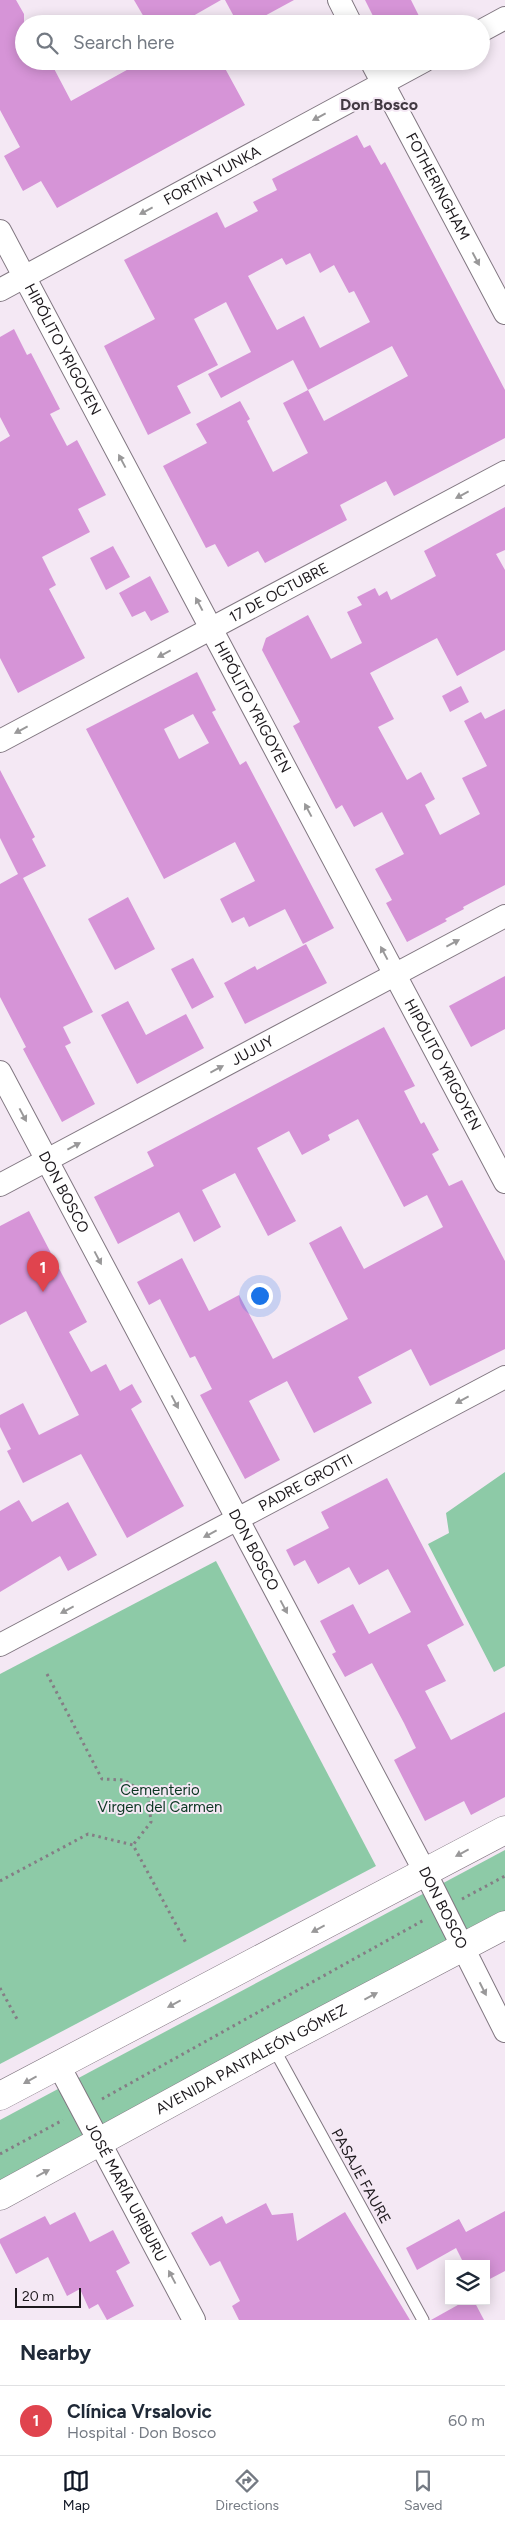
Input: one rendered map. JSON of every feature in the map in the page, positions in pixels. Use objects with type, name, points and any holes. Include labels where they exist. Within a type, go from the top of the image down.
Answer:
[{"type":"main road","points":[[0,2096],[505,1830]]},
{"type":"main road","name":"AVENIDA PANTALEÓN GÓMEZ","points":[[0,2196],[274,2047],[505,1925]]},
{"type":"street","points":[[339,0],[346,15]]},
{"type":"street","points":[[490,26],[505,18]]},
{"type":"street","name":"FOTHERINGHAM","points":[[375,70],[505,313]]},
{"type":"street","name":"FORTÍN YUNKA","points":[[0,290],[408,70]]},
{"type":"street","name":"HIPÓLITO YRIGOYEN","points":[[0,231],[505,1182]]},
{"type":"street","name":"17 DE OCTUBRE","points":[[0,741],[505,472]]},
{"type":"street","name":"JUJUY","points":[[0,1185],[505,916]]},
{"type":"street","name":"DON BOSCO","points":[[0,1072],[426,1872],[505,2031]]},
{"type":"street","name":"PADRE GROTTI","points":[[0,1645],[505,1377]]},
{"type":"street","name":"JOSÉ MARÍA URIBURU","points":[[58,2064],[194,2320]]},
{"type":"lane","name":"PASAJE FAURE","points":[[274,2047],[423,2320]]},
{"type":"path","points":[[47,1674],[102,1779],[124,1780],[148,1795],[151,1822],[133,1845]]},
{"type":"path","points":[[0,1881],[88,1834],[133,1845],[186,1944]]},
{"type":"path","points":[[0,2154],[505,1876]]},
{"type":"path","points":[[0,1988],[17,2019]]},
{"type":"green space","points":[[505,1472],[505,1666],[494,1672],[428,1544],[449,1533],[446,1513]]},
{"type":"green space","name":"Cementerio Virgen del Carmen","points":[[216,1561],[376,1866],[0,2064],[0,1674]]},
{"type":"green space","points":[[505,1850],[505,1915],[0,2186],[0,2120]]},
{"type":"building","points":[[0,0],[16,0],[24,14],[15,15],[15,70],[55,70],[71,101],[127,70],[226,70],[245,105],[57,208],[41,181],[23,191],[4,156],[20,147],[0,110]]},
{"type":"building","points":[[134,0],[221,0],[195,15],[143,15]]},
{"type":"building","points":[[225,0],[294,0],[266,15],[233,15]]},
{"type":"building","points":[[365,0],[411,0],[418,15],[372,15]]},
{"type":"building","points":[[357,135],[364,148],[370,145],[381,165],[385,162],[505,390],[505,438],[394,496],[386,481],[340,505],[347,520],[265,563],[258,551],[228,567],[215,544],[206,548],[163,466],[207,443],[196,424],[240,401],[250,419],[247,421],[273,472],[308,453],[283,403],[308,390],[293,360],[221,398],[208,374],[251,352],[226,302],[194,319],[218,365],[177,386],[191,413],[148,435],[104,346],[155,319],[124,260],[217,212],[225,228],[258,211],[253,202],[277,190],[272,179]],"holes":[[[310,253],[320,273],[334,265],[349,293],[354,291],[370,322],[320,348],[304,316],[277,330],[248,276],[282,258],[286,265]],[[392,346],[408,376],[324,421],[308,390]]]},
{"type":"building","points":[[14,329],[27,355],[31,353],[60,409],[50,414],[67,446],[77,440],[106,495],[78,509],[90,532],[42,557],[56,585],[49,589],[85,658],[18,693],[0,658],[0,442],[10,436],[0,417],[0,337]]},
{"type":"building","points":[[505,507],[505,550],[496,554],[505,570],[505,650],[457,676],[437,638],[370,673],[394,719],[378,727],[407,780],[421,772],[435,799],[425,805],[440,835],[480,814],[462,778],[487,766],[464,721],[481,712],[485,719],[505,709],[505,885],[463,907],[464,909],[445,919],[447,921],[407,942],[386,903],[392,900],[375,869],[404,854],[382,812],[354,827],[342,805],[336,809],[293,726],[300,722],[262,650],[266,638],[308,615],[331,659],[362,643],[347,612],[362,605],[357,597],[375,588],[379,596],[387,591],[391,600],[436,576],[424,551]]},
{"type":"building","points":[[113,546],[130,577],[106,590],[90,558]]},
{"type":"building","points":[[150,576],[169,612],[151,621],[145,611],[132,617],[119,593]]},
{"type":"building","points":[[197,672],[216,710],[212,712],[240,765],[246,761],[334,928],[303,944],[285,909],[249,927],[244,917],[232,923],[220,899],[255,881],[235,842],[164,879],[86,729]],"holes":[[[193,714],[209,743],[179,759],[164,729]]]},
{"type":"building","points":[[461,686],[469,702],[450,712],[442,696]]},
{"type":"building","points":[[0,770],[35,837],[32,839],[46,866],[23,878],[93,1012],[63,1027],[71,1043],[65,1046],[95,1104],[62,1122],[23,1049],[26,1047],[0,997],[0,884],[18,874],[0,838]]},
{"type":"building","points":[[128,897],[155,949],[115,970],[88,919]]},
{"type":"building","points":[[306,944],[327,983],[245,1024],[224,983],[255,966],[257,970]]},
{"type":"building","points":[[193,958],[214,997],[192,1009],[171,969]]},
{"type":"building","points":[[505,976],[505,1029],[471,1047],[449,1006]]},
{"type":"building","points":[[128,1001],[146,1035],[186,1014],[204,1048],[137,1084],[101,1015]]},
{"type":"building","points":[[384,1027],[415,1086],[404,1091],[421,1124],[424,1122],[439,1150],[432,1154],[449,1186],[462,1180],[505,1261],[505,1349],[430,1386],[411,1349],[358,1377],[372,1403],[314,1433],[287,1381],[249,1401],[280,1460],[245,1479],[200,1395],[212,1389],[195,1356],[190,1358],[160,1299],[149,1305],[137,1282],[182,1258],[209,1311],[239,1295],[273,1359],[348,1319],[309,1243],[341,1226],[364,1269],[443,1227],[427,1195],[404,1207],[358,1119],[328,1135],[330,1140],[302,1155],[289,1131],[257,1148],[296,1221],[268,1236],[235,1173],[202,1190],[221,1227],[194,1242],[179,1212],[118,1244],[94,1197],[154,1166],[147,1152]]},
{"type":"building","points":[[29,1211],[87,1322],[69,1332],[91,1372],[106,1364],[120,1391],[132,1384],[142,1402],[131,1409],[184,1506],[127,1538],[81,1454],[23,1483],[7,1451],[11,1449],[0,1427],[0,1415],[23,1403],[39,1435],[79,1415],[26,1311],[0,1325],[0,1226]]},
{"type":"building","points":[[387,1478],[464,1625],[427,1645],[446,1681],[425,1691],[451,1740],[505,1712],[505,1797],[471,1815],[464,1801],[425,1821],[394,1760],[416,1748],[404,1723],[372,1663],[345,1677],[332,1654],[336,1652],[320,1621],[353,1604],[369,1634],[411,1612],[388,1569],[359,1585],[349,1567],[318,1584],[305,1560],[294,1566],[286,1550],[329,1528],[321,1512]]},
{"type":"building","points":[[19,1500],[32,1522],[68,1502],[97,1555],[68,1571],[60,1556],[0,1592],[0,1511]]},
{"type":"building","points":[[266,2203],[272,2215],[293,2213],[297,2241],[345,2212],[410,2320],[239,2320],[232,2306],[240,2301],[220,2261],[210,2266],[191,2233],[222,2216],[226,2224]]},
{"type":"building","points":[[505,2211],[505,2271],[490,2279],[490,2260],[462,2260],[456,2248],[417,2270],[406,2248],[459,2219],[466,2232]]},
{"type":"building","points":[[75,2212],[90,2242],[113,2230],[130,2263],[116,2271],[134,2306],[107,2320],[98,2304],[89,2309],[80,2289],[67,2296],[48,2257],[16,2274],[0,2243],[0,2239],[45,2216],[50,2225]]},
{"type":"building","points":[[458,2305],[476,2305],[484,2320],[431,2320]]},
{"type":"place","name":"Clínica Vrsalovic","points":[[43,1292]]},
{"type":"district","name":"Don Bosco","points":[[379,104]]}]
